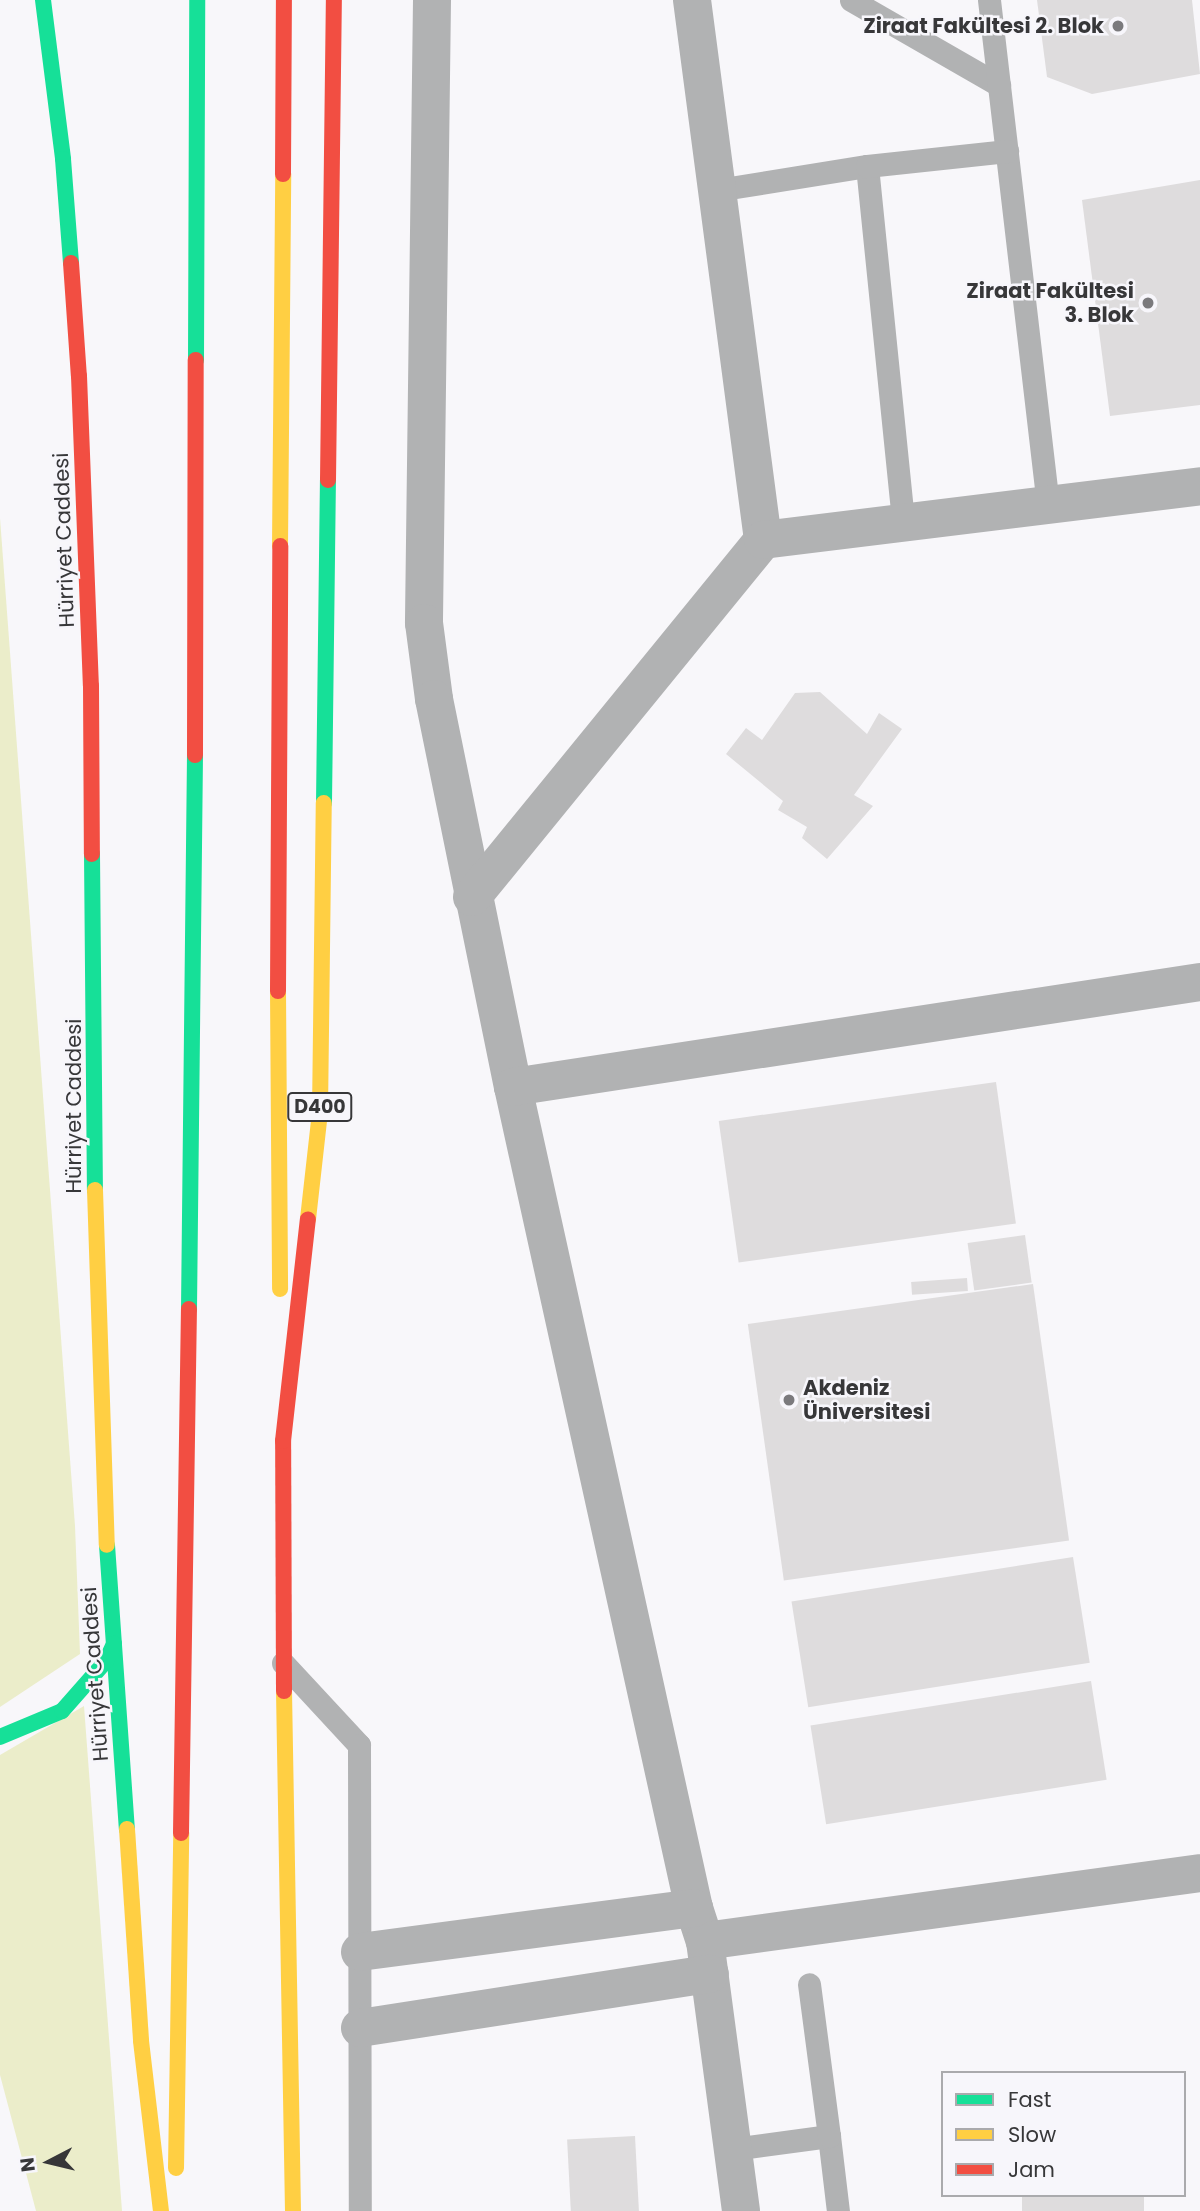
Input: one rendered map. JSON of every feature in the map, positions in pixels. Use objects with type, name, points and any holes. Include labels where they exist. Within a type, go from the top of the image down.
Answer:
[{"type":"highway","name":"Hürriyet Caddesi","points":[[43,0],[63,159],[79,376],[90,686],[95,1206],[103,1481],[141,2041],[161,2211]]},
{"type":"highway","points":[[176,2197],[195,914],[197,0]]},
{"type":"highway","points":[[283,1441],[277,921],[284,0]]},
{"type":"highway","name":"D400","points":[[293,2211],[283,1662],[283,1441],[320,1112],[334,0]]},
{"type":"highway","points":[[0,1737],[62,1711],[106,1661],[114,1644]]},
{"type":"street","points":[[432,0],[424,623],[433,699],[513,1087],[703,1941],[741,2211]]},
{"type":"street","points":[[692,0],[763,540]]},
{"type":"street","points":[[472,897],[763,540],[1200,486]]},
{"type":"street","points":[[513,1087],[1200,982]]},
{"type":"street","points":[[360,1952],[703,1941],[1200,1873]]},
{"type":"street","points":[[360,2028],[703,1941]]},
{"type":"lane","points":[[851,0],[999,85]]},
{"type":"lane","points":[[989,0],[1048,505]]},
{"type":"lane","points":[[717,190],[867,166],[1007,151]]},
{"type":"lane","points":[[867,166],[903,523]]},
{"type":"lane","points":[[283,1662],[359,1745],[360,2211]]},
{"type":"lane","points":[[809,1984],[838,2211]]},
{"type":"lane","points":[[733,2150],[829,2136]]},
{"type":"green space","points":[[0,518],[75,1526],[80,1654],[0,1707]]},
{"type":"green space","points":[[84,1706],[122,2211],[36,2211],[0,2075],[0,1755]]},
{"type":"building","name":"Ziraat Fakültesi 2. Blok","points":[[1037,0],[1192,0],[1200,74],[1092,94],[1047,77]]},
{"type":"building","name":"Ziraat Fakültesi 3. Blok","points":[[1200,180],[1200,405],[1110,416],[1082,200]]},
{"type":"building","points":[[820,692],[867,734],[879,713],[902,729],[854,795],[873,806],[827,859],[802,838],[807,827],[778,810],[783,801],[726,754],[746,728],[762,740],[795,693]]},
{"type":"building","points":[[996,1082],[1016,1224],[739,1263],[719,1121]]},
{"type":"building","points":[[1025,1235],[1032,1283],[974,1291],[968,1243]]},
{"type":"building","points":[[967,1278],[968,1291],[912,1295],[911,1282]]},
{"type":"building","points":[[1033,1284],[1069,1540],[784,1581],[748,1324]]},
{"type":"building","points":[[1073,1557],[1090,1663],[808,1707],[792,1602]]},
{"type":"building","points":[[1091,1681],[1107,1780],[826,1824],[810,1725]]},
{"type":"building","points":[[635,2136],[639,2211],[571,2211],[567,2140]]},
{"type":"building","points":[[1022,2197],[1144,2197],[1144,2211],[1022,2211]]},
{"type":"traffic: fast","points":[[43,0],[63,159],[71,263]]},
{"type":"traffic: fast","points":[[196,360],[197,0]]},
{"type":"traffic: fast","points":[[324,803],[328,480]]},
{"type":"traffic: fast","points":[[189,1309],[195,755]]},
{"type":"traffic: fast","points":[[92,854],[95,1190]]},
{"type":"traffic: fast","points":[[107,1545],[127,1829]]},
{"type":"traffic: fast","points":[[0,1737],[62,1711],[106,1661],[114,1644]]},
{"type":"traffic: slow","points":[[280,546],[283,174]]},
{"type":"traffic: slow","points":[[308,1219],[320,1112],[324,803]]},
{"type":"traffic: slow","points":[[278,991],[280,1289]]},
{"type":"traffic: slow","points":[[95,1190],[107,1545]]},
{"type":"traffic: slow","points":[[284,1691],[293,2211]]},
{"type":"traffic: slow","points":[[127,1829],[141,2041],[161,2211]]},
{"type":"traffic: slow","points":[[176,2168],[181,1833]]},
{"type":"traffic: jam","points":[[283,174],[284,0]]},
{"type":"traffic: jam","points":[[328,480],[334,0]]},
{"type":"traffic: jam","points":[[71,263],[79,376],[91,686],[92,854]]},
{"type":"traffic: jam","points":[[195,755],[196,360]]},
{"type":"traffic: jam","points":[[278,991],[280,546]]},
{"type":"traffic: jam","points":[[284,1691],[283,1441],[308,1219]]},
{"type":"traffic: jam","points":[[181,1833],[189,1309]]},
{"type":"place","name":"Ziraat Fakültesi 2. Blok","points":[[1118,26]]},
{"type":"place","name":"Ziraat Fakültesi 3. Blok","points":[[1148,303]]},
{"type":"place","name":"Akdeniz Üniversitesi","points":[[789,1400]]}]
